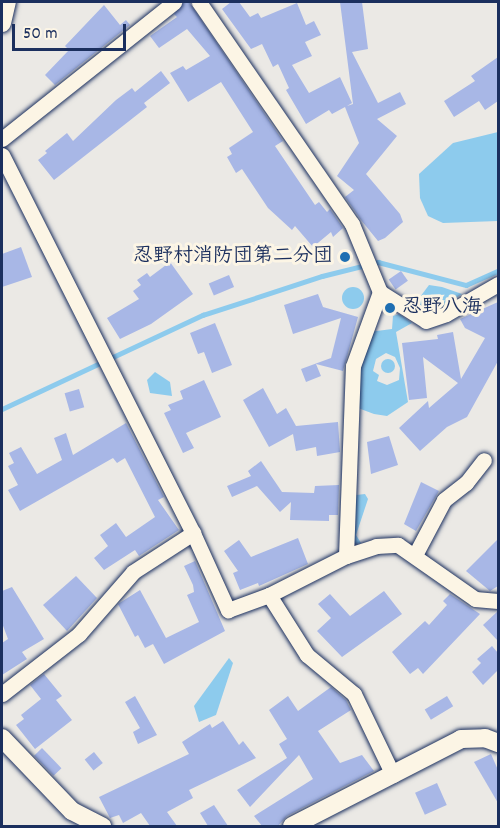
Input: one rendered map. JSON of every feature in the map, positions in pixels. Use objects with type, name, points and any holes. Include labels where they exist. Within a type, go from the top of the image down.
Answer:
[{"type":"street","points":[[2,23],[7,2]]},
{"type":"street","points":[[2,139],[174,2]]},
{"type":"street","points":[[200,2],[352,224],[380,292],[426,321],[446,314],[498,284]]},
{"type":"street","points":[[2,155],[193,533],[228,610],[269,595],[346,556],[376,546],[398,545],[475,599],[498,601]]},
{"type":"street","points":[[346,556],[353,366],[380,292]]},
{"type":"street","points":[[415,555],[444,500],[466,483],[484,460]]},
{"type":"street","points":[[2,694],[79,634],[133,572],[193,533]]},
{"type":"street","points":[[269,595],[307,655],[354,694],[393,775]]},
{"type":"street","points":[[2,738],[72,811],[102,826]]},
{"type":"street","points":[[292,826],[462,739],[485,738],[498,743]]},
{"type":"water","points":[[498,132],[498,221],[443,223],[428,216],[420,198],[419,174],[453,143]]},
{"type":"water","points":[[429,285],[462,294],[430,315],[414,305]]},
{"type":"water","points":[[353,287],[361,290],[364,298],[361,306],[353,309],[345,306],[342,298],[345,290]]},
{"type":"water","points":[[399,314],[412,323],[396,332],[408,402],[387,416],[358,408],[362,358],[369,332],[392,329],[393,316]],"holes":[[[386,353],[395,357],[400,368],[399,380],[387,385],[377,381],[379,375],[373,371],[376,359]]]},
{"type":"water","points":[[385,359],[391,359],[395,366],[391,373],[385,373],[381,369],[381,363]]},
{"type":"water","points":[[155,372],[170,382],[172,396],[150,393],[147,380]]},
{"type":"water","points":[[365,494],[368,499],[356,535],[361,543],[354,544],[350,533],[356,495]]},
{"type":"water","points":[[229,658],[233,663],[216,715],[199,722],[194,706]]},
{"type":"building","points":[[184,2],[189,2],[283,141],[275,146],[315,205],[319,202],[327,212],[330,209],[343,228],[333,237],[331,232],[313,247],[295,226],[292,230],[268,208],[242,169],[236,173],[227,157],[232,154],[229,148],[253,132],[221,82],[188,102],[170,73],[183,66],[186,70],[210,56],[187,29],[159,48],[150,36],[177,17],[174,14]]},
{"type":"building","points":[[231,2],[239,2],[250,17],[258,13],[261,18],[297,3],[306,25],[314,21],[321,35],[305,42],[312,56],[292,65],[309,93],[340,77],[352,103],[347,106],[353,104],[340,2],[362,2],[368,49],[352,52],[378,103],[400,92],[406,104],[377,119],[397,136],[366,174],[400,214],[403,222],[385,238],[378,241],[361,220],[345,197],[354,190],[337,176],[359,143],[345,107],[332,114],[329,110],[306,124],[286,90],[289,88],[278,64],[273,67],[262,44],[251,49],[222,9]]},
{"type":"building","points":[[104,5],[120,25],[126,20],[130,25],[55,85],[45,75],[69,50],[65,46]]},
{"type":"building","points":[[498,57],[498,101],[485,110],[479,101],[454,117],[444,101],[475,81],[471,76]]},
{"type":"building","points":[[161,71],[170,83],[144,103],[147,107],[54,180],[38,160],[47,153],[45,151],[67,133],[73,141],[116,100],[132,88],[135,92]]},
{"type":"building","points":[[21,247],[32,277],[2,287],[2,254]]},
{"type":"building","points":[[170,262],[193,294],[151,324],[120,339],[107,318],[139,299],[133,291],[141,285],[137,280],[147,273],[150,277]]},
{"type":"building","points":[[401,271],[408,281],[396,289],[389,280]]},
{"type":"building","points":[[229,275],[234,287],[214,296],[209,284]]},
{"type":"building","points":[[318,294],[323,307],[358,317],[343,371],[316,364],[321,376],[306,382],[301,369],[331,358],[341,318],[293,334],[284,305]]},
{"type":"building","points":[[498,302],[498,361],[467,417],[447,427],[420,451],[399,428],[428,401],[429,408],[458,383],[423,357],[427,398],[409,400],[402,343],[438,339],[437,335],[453,332],[461,379],[485,338],[465,328],[460,319]]},
{"type":"building","points":[[215,323],[232,365],[212,373],[204,352],[198,354],[190,333]]},
{"type":"building","points":[[204,380],[221,417],[186,433],[194,448],[183,453],[164,413],[171,410],[168,405],[183,399],[180,391]]},
{"type":"building","points":[[263,388],[277,414],[286,408],[296,426],[338,422],[340,452],[317,456],[316,447],[296,451],[293,434],[269,447],[243,400]]},
{"type":"building","points":[[79,389],[84,407],[70,411],[65,393]]},
{"type":"building","points":[[126,423],[164,497],[158,500],[179,530],[139,556],[135,550],[104,570],[94,558],[108,546],[100,535],[116,523],[126,537],[155,517],[125,458],[117,463],[113,458],[20,511],[8,490],[18,485],[8,466],[14,463],[9,453],[21,447],[37,474],[62,460],[54,438],[66,433],[73,455]]},
{"type":"building","points":[[389,436],[398,465],[371,474],[367,442]]},
{"type":"building","points":[[261,461],[282,492],[314,493],[315,486],[339,485],[338,515],[329,515],[329,521],[290,520],[291,502],[280,512],[257,486],[232,497],[227,486],[251,476],[248,471]]},
{"type":"building","points":[[421,482],[439,491],[416,531],[404,524]]},
{"type":"building","points":[[298,538],[308,564],[259,586],[258,583],[240,590],[233,573],[238,571],[224,551],[239,540],[251,557]]},
{"type":"building","points":[[498,539],[498,586],[490,591],[466,571]]},
{"type":"building","points":[[195,561],[225,631],[164,664],[153,644],[145,648],[138,635],[135,637],[118,604],[140,590],[166,638],[199,622],[187,595],[194,592],[184,566]]},
{"type":"building","points":[[76,576],[97,598],[67,631],[43,605]]},
{"type":"building","points":[[12,587],[44,639],[22,652],[27,659],[2,675],[2,643],[8,639],[2,623],[2,591]]},
{"type":"building","points":[[384,591],[402,614],[342,657],[317,631],[331,618],[318,604],[330,594],[350,616]]},
{"type":"building","points":[[450,594],[480,614],[423,674],[418,668],[410,674],[392,652],[425,621],[429,625],[447,605],[443,601]]},
{"type":"building","points":[[498,611],[498,641],[483,625]]},
{"type":"building","points":[[492,646],[498,653],[498,670],[483,685],[472,672],[481,663],[477,659]]},
{"type":"building","points":[[44,674],[62,696],[56,700],[72,720],[35,749],[16,725],[24,719],[21,715],[41,699],[30,685]]},
{"type":"building","points":[[331,687],[346,700],[351,710],[318,731],[340,763],[362,755],[374,771],[287,816],[278,826],[262,826],[254,816],[313,779],[299,755],[250,807],[237,790],[287,758],[279,744],[287,739],[269,710],[288,696],[298,711]]},
{"type":"building","points":[[135,696],[157,735],[138,744],[133,732],[140,728],[125,702]]},
{"type":"building","points":[[447,696],[453,706],[431,720],[425,709]]},
{"type":"building","points":[[223,721],[239,745],[243,741],[256,758],[189,790],[193,798],[167,812],[177,826],[150,826],[141,813],[123,823],[119,815],[110,818],[99,797],[189,754],[182,742],[210,724],[212,728]]},
{"type":"building","points":[[42,748],[61,768],[54,776],[34,756]]},
{"type":"building","points":[[94,752],[103,763],[93,770],[85,760]]},
{"type":"building","points":[[491,754],[498,770],[498,803],[474,762]]},
{"type":"building","points":[[437,783],[447,805],[425,815],[415,793]]},
{"type":"building","points":[[214,805],[228,826],[208,826],[200,813]]},
{"type":"waterway","points":[[2,409],[203,315],[322,276],[378,262],[466,285],[498,271]]},
{"type":"place","name":"忍野村消防団第二分団","points":[[345,257]]},
{"type":"place","name":"忍野八海","points":[[390,308]]}]
